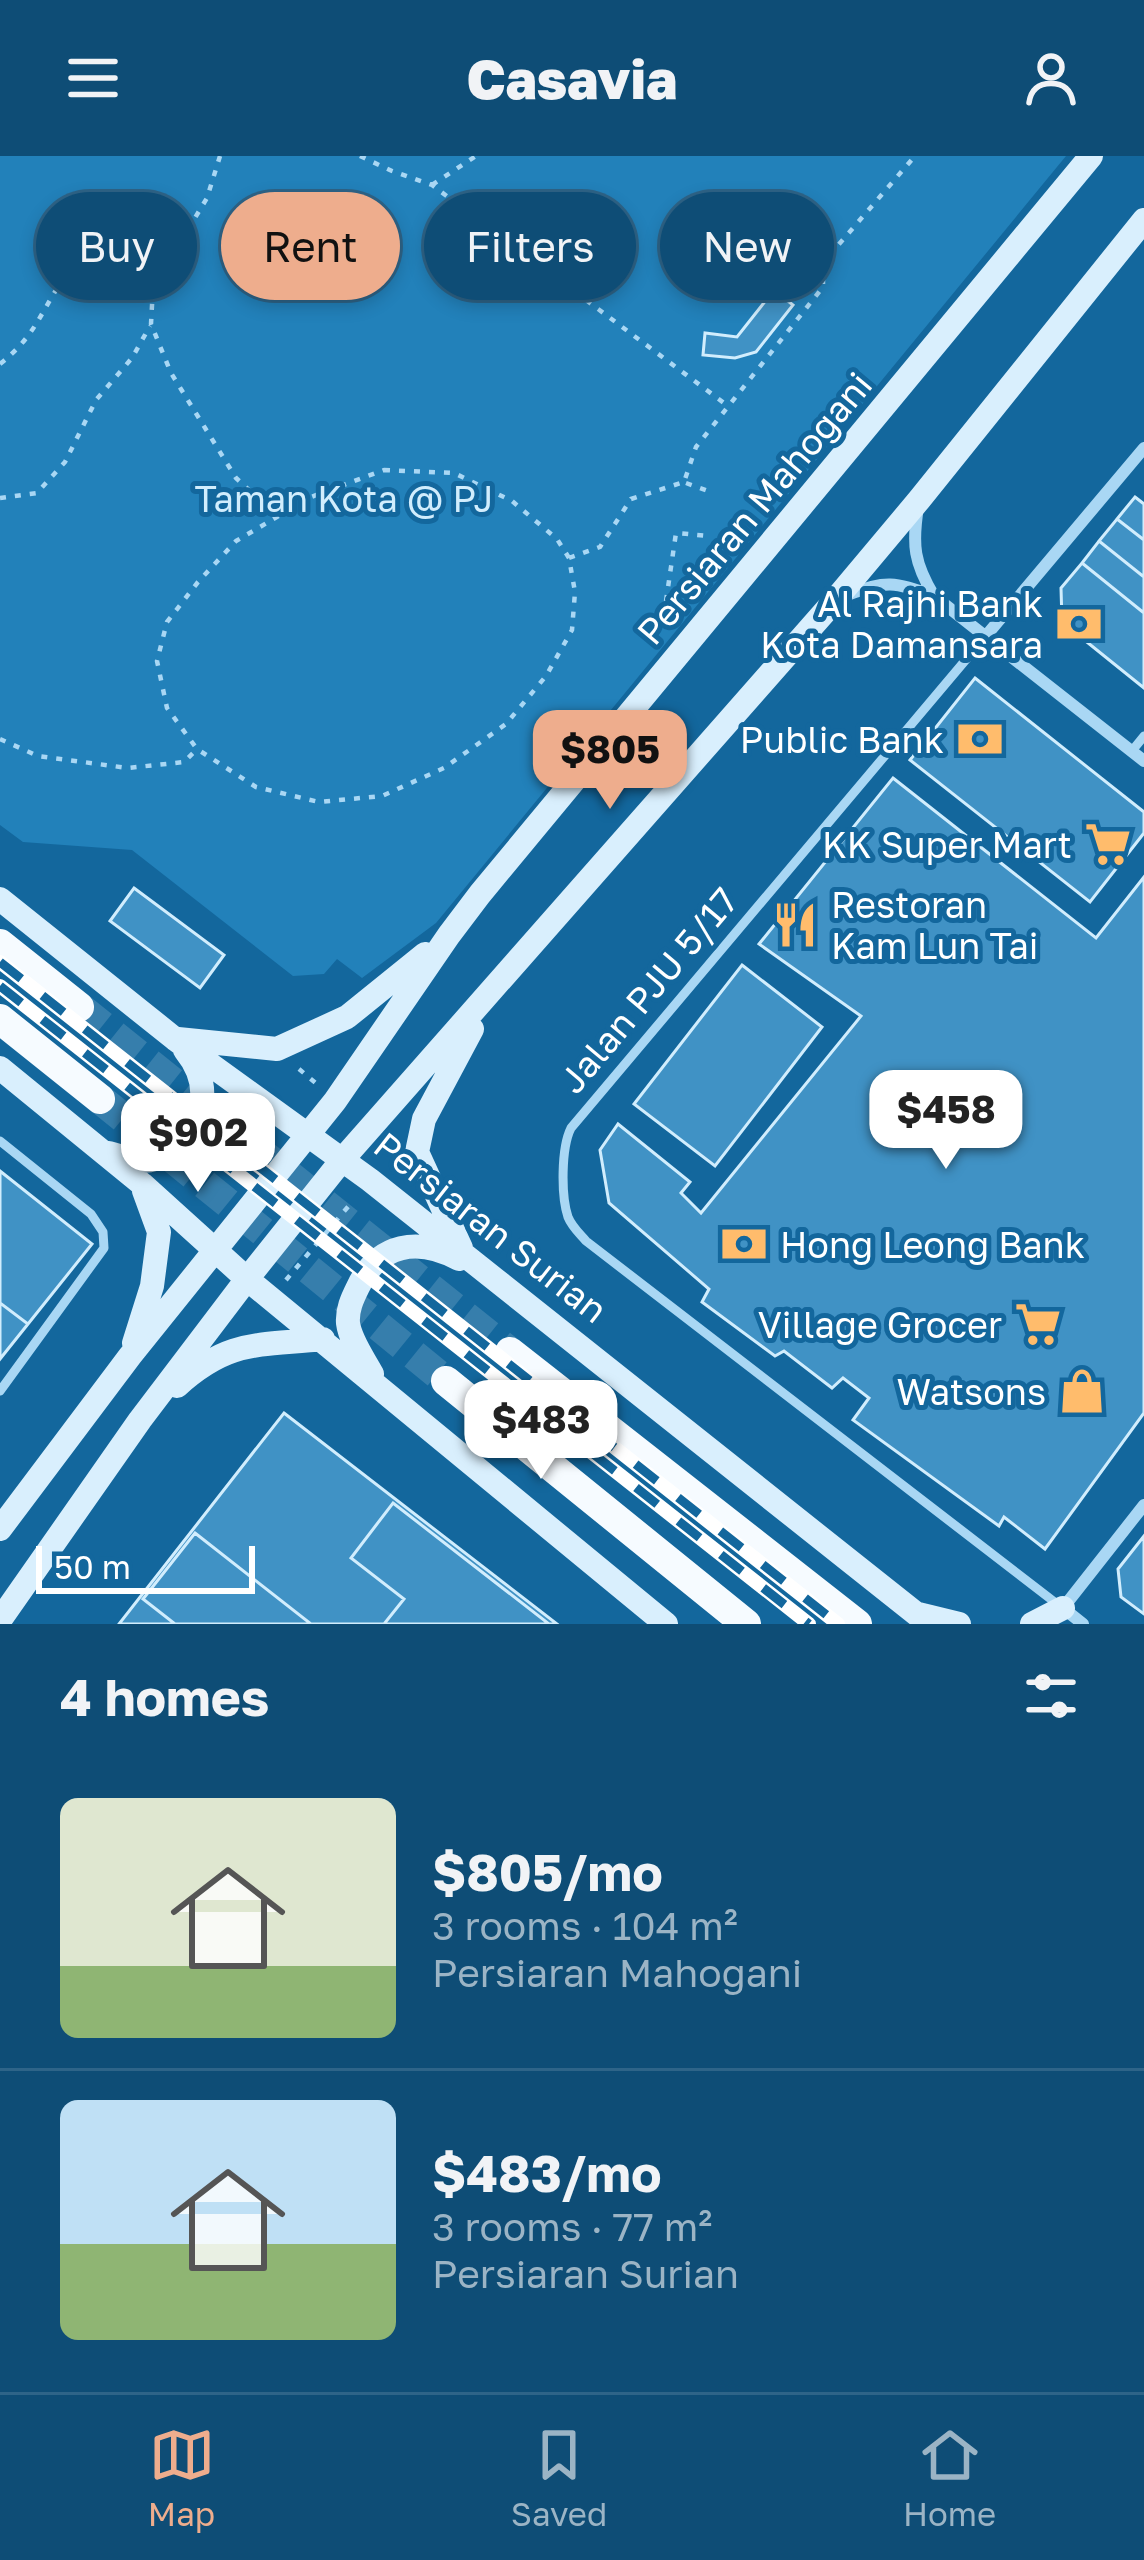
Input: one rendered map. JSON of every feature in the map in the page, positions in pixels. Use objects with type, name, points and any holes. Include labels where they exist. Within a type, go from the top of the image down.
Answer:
[{"type":"main road","name":"Persiaran Mahogani","points":[[0,1528],[130,1356],[335,1101],[448,935],[1091,156]]},
{"type":"main road","points":[[0,1620],[140,1420],[342,1160],[836,599],[1144,220]]},
{"type":"main road","name":"Persiaran Surian","points":[[0,899],[176,1039],[370,1180],[927,1620]]},
{"type":"main road","points":[[465,1255],[417,1152],[424,1119],[493,993],[571,902]]},
{"type":"main road","points":[[176,1039],[277,1049],[347,1017],[448,935]]},
{"type":"main road","points":[[0,944],[79,1007]]},
{"type":"main road","points":[[0,1019],[100,1099]]},
{"type":"main road","points":[[101,1151],[136,1160],[157,1158],[191,1129],[202,1109],[205,1088],[193,1060],[176,1039]]},
{"type":"main road","points":[[0,1068],[142,1184],[247,1279],[666,1624]]},
{"type":"main road","points":[[130,1356],[152,1286],[159,1232],[142,1184]]},
{"type":"main road","points":[[378,1387],[348,1328],[348,1308],[380,1257],[410,1244],[445,1251],[496,1280]]},
{"type":"main road","points":[[140,1420],[195,1370],[227,1350],[323,1340]]},
{"type":"main road","points":[[510,1352],[857,1624]]},
{"type":"main road","points":[[446,1381],[746,1624]]},
{"type":"main road","points":[[1032,1624],[1073,1616]]},
{"type":"main road","points":[[927,1620],[959,1624]]},
{"type":"street","name":"Jalan PJU 5/17","points":[[985,637],[1144,448]]},
{"type":"street","points":[[920,500],[914,532],[916,564],[934,596]]},
{"type":"street","points":[[836,599],[881,583],[934,596],[1144,761]]},
{"type":"street","points":[[1073,1616],[1144,1505]]},
{"type":"lane","name":"Jalan PJU 5/17","points":[[985,637],[571,1129],[564,1156],[567,1215],[586,1241],[1073,1616]]},
{"type":"lane","points":[[1131,752],[1144,736]]},
{"type":"lane","points":[[0,1141],[91,1214],[103,1232],[104,1247],[0,1391]]},
{"type":"path","points":[[197,214],[220,156]]},
{"type":"path","points":[[360,156],[432,185],[728,406]]},
{"type":"path","points":[[432,185],[476,156]]},
{"type":"path","points":[[684,482],[695,447],[823,287],[828,257],[915,156]]},
{"type":"path","points":[[0,364],[20,348],[51,300]]},
{"type":"path","points":[[152,300],[151,324],[171,374],[236,478],[276,515]]},
{"type":"path","points":[[0,498],[37,494],[65,462],[96,400],[132,358],[151,324]]},
{"type":"path","points":[[384,470],[454,473],[512,501],[556,538],[569,558],[575,592],[572,630],[546,676],[506,724],[444,768],[382,796],[320,802],[256,787],[197,749],[167,708],[157,661],[167,622],[236,541],[311,497],[384,470]]},
{"type":"path","points":[[569,558],[600,547],[632,499],[684,482],[714,493]]},
{"type":"path","points":[[666,601],[676,533],[709,536]]},
{"type":"path","points":[[0,739],[38,756],[128,767],[184,762],[197,749]]},
{"type":"path","points":[[277,1049],[335,1101]]},
{"type":"path","points":[[272,1298],[370,1180]]},
{"type":"green space","name":"Taman Kota @ PJ","points":[[0,156],[1066,156],[436,923],[362,978],[337,959],[324,974],[293,976],[132,850],[23,842],[0,825]]},
{"type":"building","points":[[766,300],[787,300],[793,305],[756,352],[735,358],[703,355],[705,333],[737,337]]},
{"type":"building","points":[[1135,497],[1144,504],[1144,540],[1117,519]]},
{"type":"building","points":[[1117,519],[1144,540],[1144,577],[1099,541]]},
{"type":"building","points":[[1099,541],[1144,577],[1144,613],[1082,563]]},
{"type":"building","points":[[1082,563],[1144,613],[1144,688],[1062,622],[1061,588]]},
{"type":"building","points":[[975,678],[1144,812],[1144,833],[1090,902],[910,760]]},
{"type":"building","points":[[893,778],[1096,938],[1144,877],[1144,1413],[1045,1549],[1004,1517],[999,1526],[853,1420],[869,1398],[843,1378],[832,1388],[784,1351],[775,1356],[702,1302],[709,1289],[609,1203],[600,1150],[618,1124],[690,1182],[681,1193],[701,1213],[861,1016],[759,944]]},
{"type":"building","points":[[134,888],[224,955],[200,988],[110,921]]},
{"type":"building","points":[[742,965],[822,1027],[715,1166],[634,1104]]},
{"type":"building","points":[[0,1171],[92,1244],[0,1359]]},
{"type":"building","points":[[0,1303],[28,1324],[0,1359]]},
{"type":"building","points":[[284,1413],[557,1624],[119,1624]]},
{"type":"building","points":[[393,1503],[549,1624],[384,1624],[404,1599],[351,1558]]},
{"type":"building","points":[[195,1533],[311,1624],[175,1624],[143,1599]]},
{"type":"building","points":[[1144,1536],[1144,1614],[1121,1597],[1118,1569]]},
{"type":"tunnel","points":[[79,1007],[510,1352]]},
{"type":"tunnel","points":[[100,1099],[446,1381]]},
{"type":"railway","points":[[0,962],[838,1624]]},
{"type":"railway","points":[[0,986],[809,1624]]},
{"type":"place","name":"Al Rajhi Bank Kota Damansara","points":[[1079,624]]},
{"type":"place","name":"Public Bank","points":[[980,739]]},
{"type":"place","name":"KK Super Mart","points":[[1108,844]]},
{"type":"place","name":"Restoran Kam Lun Tai","points":[[795,925]]},
{"type":"place","name":"Hong Leong Bank","points":[[744,1244]]},
{"type":"place","name":"Village Grocer","points":[[1038,1324]]},
{"type":"place","name":"Watsons","points":[[1082,1391]]}]
